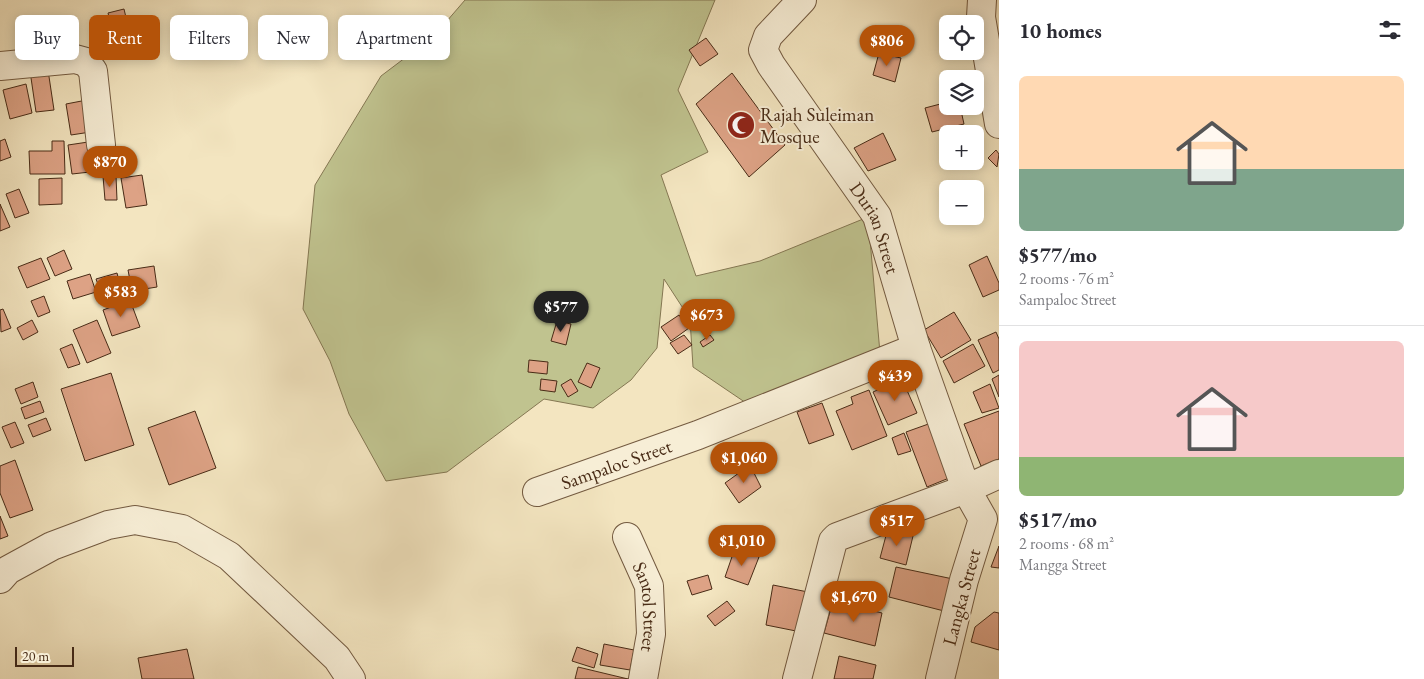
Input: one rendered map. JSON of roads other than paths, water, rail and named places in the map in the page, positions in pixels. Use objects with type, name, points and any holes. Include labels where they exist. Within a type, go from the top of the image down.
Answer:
[{"type":"street","name":"Durian Street","points":[[802,0],[768,36],[763,50],[771,65],[877,216],[916,348],[966,488]]},
{"type":"street","points":[[982,0],[981,17],[999,124]]},
{"type":"street","points":[[0,66],[75,59],[86,62],[93,71],[101,145]]},
{"type":"street","name":"Sampaloc Street","points":[[537,492],[698,435],[916,348]]},
{"type":"street","points":[[797,679],[833,541],[837,537],[999,474]]},
{"type":"street","name":"Langka Street","points":[[940,679],[964,580],[983,519],[966,488]]},
{"type":"street","points":[[0,579],[8,570],[52,546],[108,525],[135,520],[182,529],[229,556],[337,658],[351,679]]},
{"type":"street","name":"Santol Street","points":[[627,537],[649,586],[651,634],[643,679]]},
{"type":"place","name":"Rajah Suleiman Mosque","points":[[741,125]]}]
